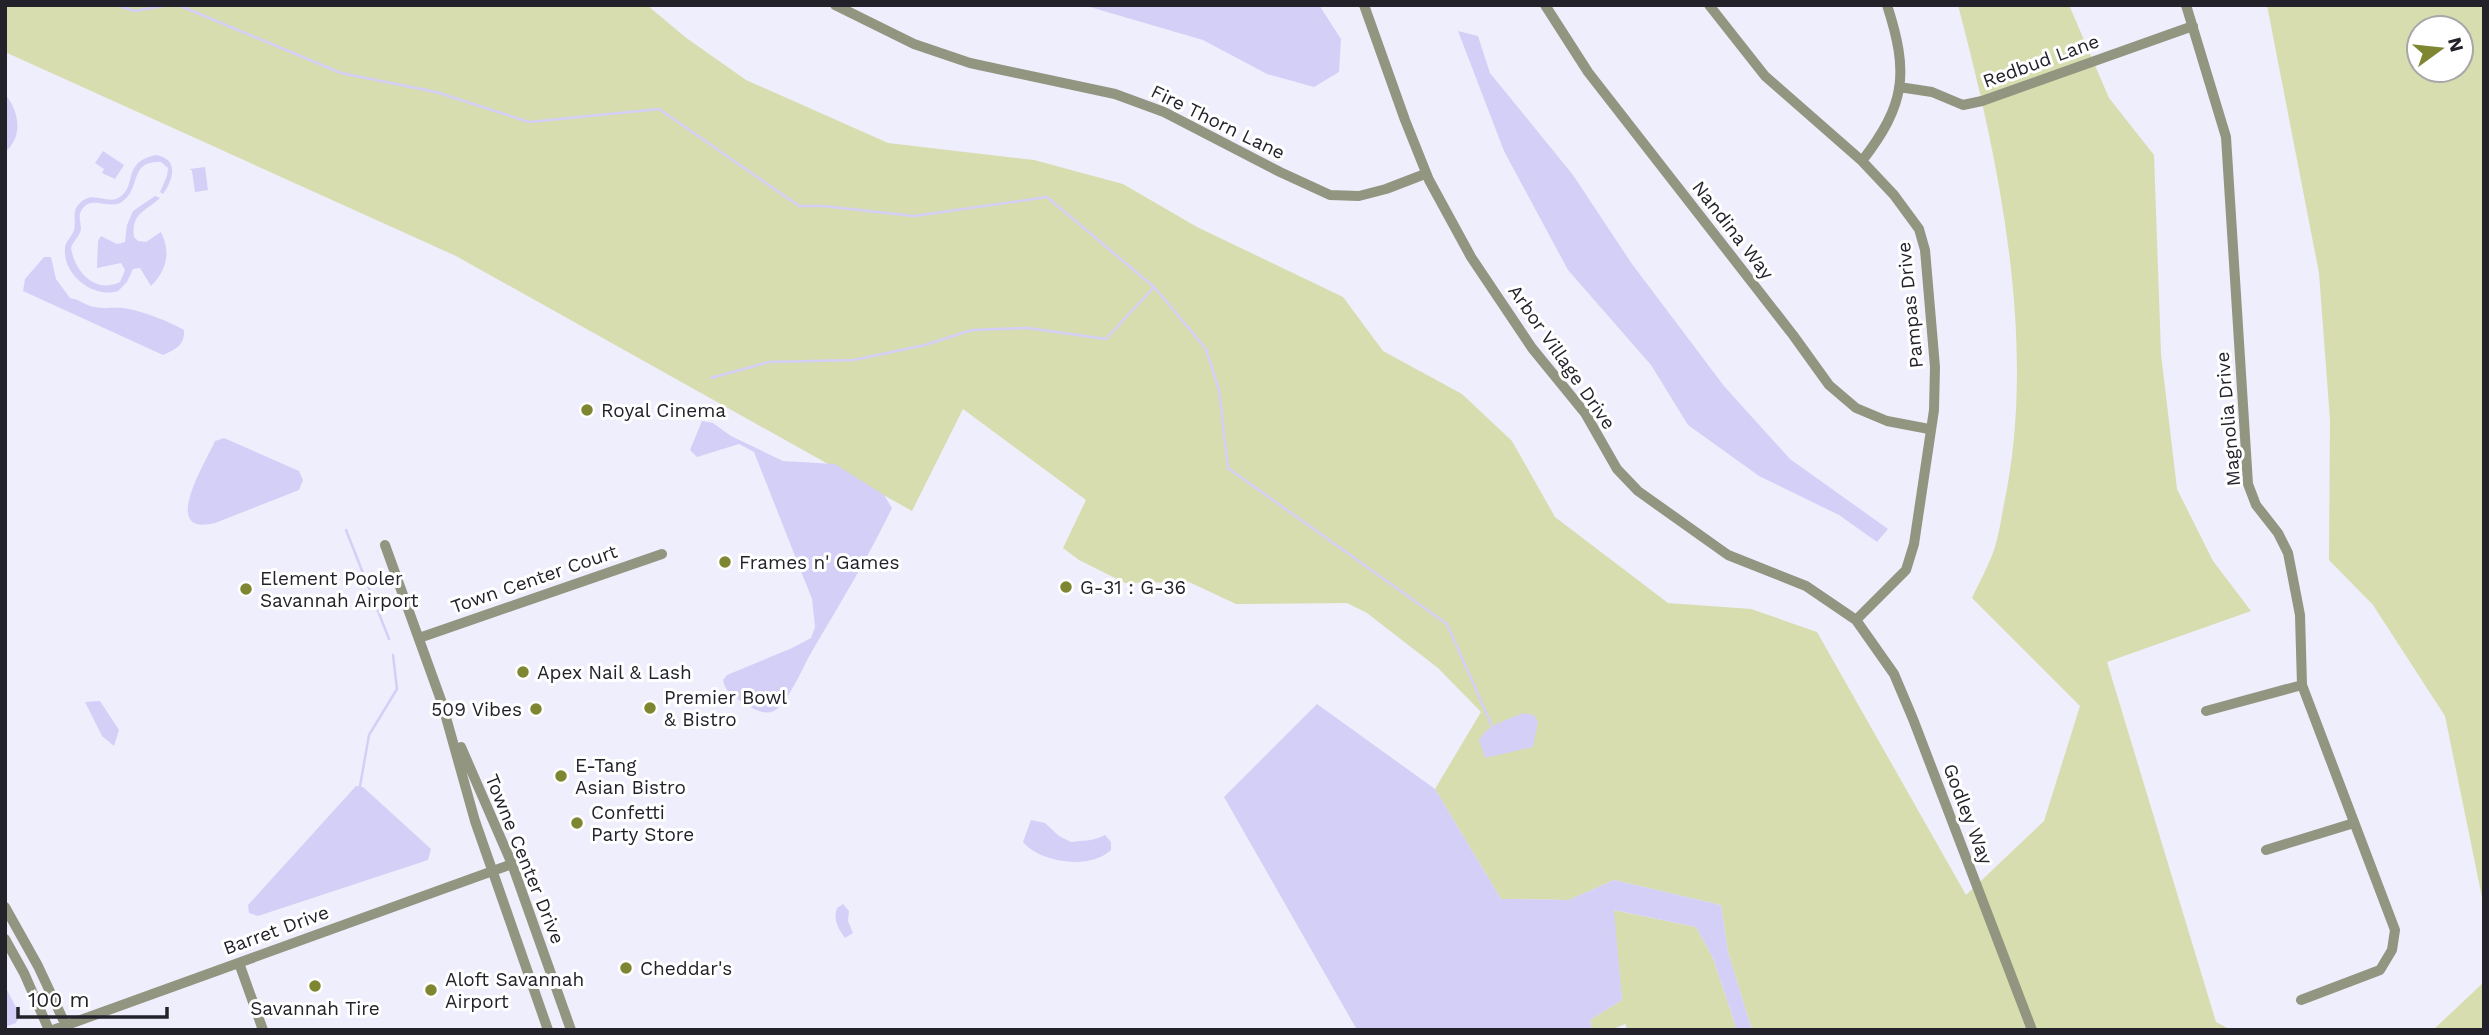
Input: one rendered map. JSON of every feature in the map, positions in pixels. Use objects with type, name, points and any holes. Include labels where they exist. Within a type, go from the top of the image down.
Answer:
[{"type":"street","name":"Fire Thorn Lane","points":[[835,5],[914,44],[970,64],[1115,94],[1164,112],[1261,163],[1330,195],[1360,196],[1425,174]]},
{"type":"street","name":"Arbor Village Drive","points":[[1364,5],[1425,174],[1471,257],[1532,348],[1585,413],[1622,474],[1638,491],[1728,555],[1807,586],[1856,620]]},
{"type":"street","name":"Nandina Way","points":[[1545,5],[1588,72],[1829,385],[1856,408],[1887,421],[1929,429]]},
{"type":"street","name":"Pampas Drive","points":[[1709,5],[1765,76],[1862,161],[1894,195],[1919,229],[1923,244],[1935,367],[1934,410],[1929,429],[1914,544],[1906,570],[1856,620]]},
{"type":"street","points":[[1862,161],[1883,134],[1896,105],[1899,87],[1898,41],[1886,5]]},
{"type":"street","name":"Magnolia Drive","points":[[2186,5],[2226,137],[2248,484],[2256,505],[2278,533],[2288,553],[2300,615],[2302,685],[2395,930],[2392,950],[2380,970],[2301,1000]]},
{"type":"street","name":"Redbud Lane","points":[[1899,87],[1932,92],[1963,105],[1982,101],[2193,26]]},
{"type":"street","name":"Towne Center Drive","points":[[385,545],[442,703],[491,870],[548,1030]]},
{"type":"street","name":"Town Center Court","points":[[419,638],[662,554]]},
{"type":"street","name":"Godley Way","points":[[1856,620],[1894,674],[2032,1030]]},
{"type":"street","points":[[2206,711],[2302,685]]},
{"type":"street","name":"Towne Center Drive","points":[[442,703],[512,864],[571,1030]]},
{"type":"street","points":[[2266,850],[2354,823]]},
{"type":"street","name":"Barret Drive","points":[[51,1030],[67,1027],[512,864]]},
{"type":"street","points":[[5,907],[38,966],[67,1027]]},
{"type":"street","points":[[5,939],[51,1030]]},
{"type":"street","points":[[239,963],[262,1030]]},
{"type":"green space","points":[[5,5],[647,5],[685,37],[746,80],[888,143],[1034,160],[1123,184],[1197,227],[1343,297],[1383,351],[1462,394],[1512,441],[1555,517],[1668,603],[1751,609],[1817,632],[1966,895],[2044,821],[2080,706],[1972,598],[1992,556],[1999,533],[2013,443],[2017,380],[2015,317],[2000,189],[1958,5],[2069,5],[2109,98],[2154,155],[2161,354],[2177,489],[2213,561],[2251,611],[2107,662],[2216,1022],[2231,1030],[1752,1030],[1728,952],[1721,905],[1614,880],[1569,900],[1501,899],[1435,789],[1481,712],[1438,668],[1367,613],[1347,603],[1236,604],[1189,582],[1125,583],[1079,560],[1063,548],[1086,500],[963,409],[912,511],[456,256],[5,52]]},
{"type":"green space","points":[[2267,5],[2484,5],[2484,907],[2445,716],[2373,605],[2329,560],[2330,420],[2319,273]]},
{"type":"green space","points":[[1613,910],[1696,927],[1713,958],[1737,1030],[1628,1030],[1625,1024],[1611,1030],[1592,1030],[1590,1020],[1622,1000]]},
{"type":"green space","points":[[2484,982],[2484,1030],[2433,1030]]},
{"type":"shaded area","points":[[1083,5],[1319,5],[1341,39],[1339,72],[1314,87],[1267,74],[1203,40]]},
{"type":"shaded area","points":[[1458,31],[1478,36],[1490,73],[1573,175],[1632,264],[1724,386],[1790,459],[1888,529],[1877,542],[1839,515],[1759,476],[1688,425],[1651,365],[1568,270],[1504,151]]},
{"type":"shaded area","points":[[5,94],[14,108],[17,131],[11,146],[5,152]]},
{"type":"shaded area","points":[[103,151],[124,165],[115,179],[102,173],[104,169],[95,163]]},
{"type":"shaded area","points":[[155,155],[168,160],[171,165],[172,176],[163,194],[160,192],[168,168],[161,162],[144,165],[123,201],[118,204],[92,203],[83,208],[80,216],[81,229],[71,248],[77,265],[95,283],[111,285],[120,282],[125,270],[121,263],[97,268],[98,241],[101,236],[117,244],[125,242],[127,225],[133,211],[155,196],[160,198],[137,218],[134,237],[138,241],[146,242],[161,232],[166,247],[164,267],[151,286],[140,268],[133,269],[127,282],[118,291],[100,292],[82,283],[69,268],[66,259],[65,246],[74,230],[76,208],[87,198],[110,200],[121,196],[126,191],[138,163]]},
{"type":"shaded area","points":[[205,167],[208,190],[195,192],[190,169]]},
{"type":"shaded area","points":[[44,257],[51,257],[56,279],[70,298],[102,308],[130,309],[146,313],[184,330],[181,343],[163,355],[23,291],[25,279]]},
{"type":"shaded area","points":[[702,421],[713,423],[731,436],[783,461],[835,464],[884,495],[892,508],[792,690],[778,708],[770,712],[756,710],[737,699],[728,691],[723,680],[727,675],[811,638],[815,627],[812,599],[754,452],[739,444],[697,457],[690,450]]},
{"type":"shaded area","points":[[224,438],[299,471],[303,480],[299,490],[215,523],[198,524],[190,519],[188,508],[196,479],[215,441]]},
{"type":"shaded area","points":[[100,701],[119,730],[114,746],[102,736],[85,702]]},
{"type":"shaded area","points":[[1317,704],[1435,789],[1501,899],[1569,900],[1614,880],[1721,905],[1728,952],[1752,1030],[1737,1030],[1713,958],[1696,927],[1614,910],[1622,1000],[1590,1020],[1592,1030],[1357,1030],[1224,797]]},
{"type":"shaded area","points":[[1523,713],[1534,715],[1538,722],[1533,747],[1485,758],[1479,740],[1487,730]]},
{"type":"shaded area","points":[[356,786],[363,787],[431,849],[428,860],[258,916],[249,913],[248,905]]},
{"type":"shaded area","points":[[1031,820],[1045,823],[1059,836],[1071,842],[1092,840],[1105,835],[1111,842],[1111,850],[1102,856],[1079,862],[1041,855],[1023,842]]},
{"type":"shaded area","points":[[843,904],[849,911],[848,921],[853,933],[845,938],[836,920],[837,908]]},
{"type":"shaded area","points":[[5,986],[20,1015],[16,1023],[5,1027]]},
{"type":"waterway","points":[[117,5],[134,11],[170,5]]},
{"type":"waterway","points":[[178,5],[341,73],[436,92],[529,122],[659,109],[799,206],[914,216],[1047,197],[1154,287],[1106,339],[1028,328],[972,330],[925,345],[854,360],[769,362],[711,378]]},
{"type":"waterway","points":[[1155,288],[1206,349],[1219,390],[1228,468],[1447,624],[1492,726]]},
{"type":"waterway","points":[[346,530],[389,639]]},
{"type":"waterway","points":[[360,786],[369,735],[397,689],[393,655]]},
{"type":"place","name":"Royal Cinema","points":[[587,410]]},
{"type":"place","name":"Frames n' Games","points":[[725,562]]},
{"type":"place","name":"G-31 : G-36","points":[[1066,587]]},
{"type":"place","name":"Element Pooler Savannah Airport","points":[[246,589]]},
{"type":"place","name":"Apex Nail & Lash","points":[[523,672]]},
{"type":"place","name":"Premier Bowl & Bistro","points":[[650,708]]},
{"type":"place","name":"509 Vibes","points":[[536,709]]},
{"type":"place","name":"E-Tang Asian Bistro","points":[[561,776]]},
{"type":"place","name":"Confetti Party Store","points":[[577,823]]},
{"type":"place","name":"Cheddar's","points":[[626,968]]},
{"type":"place","name":"Savannah Tire","points":[[315,986]]},
{"type":"place","name":"Aloft Savannah Airport","points":[[431,990]]}]
